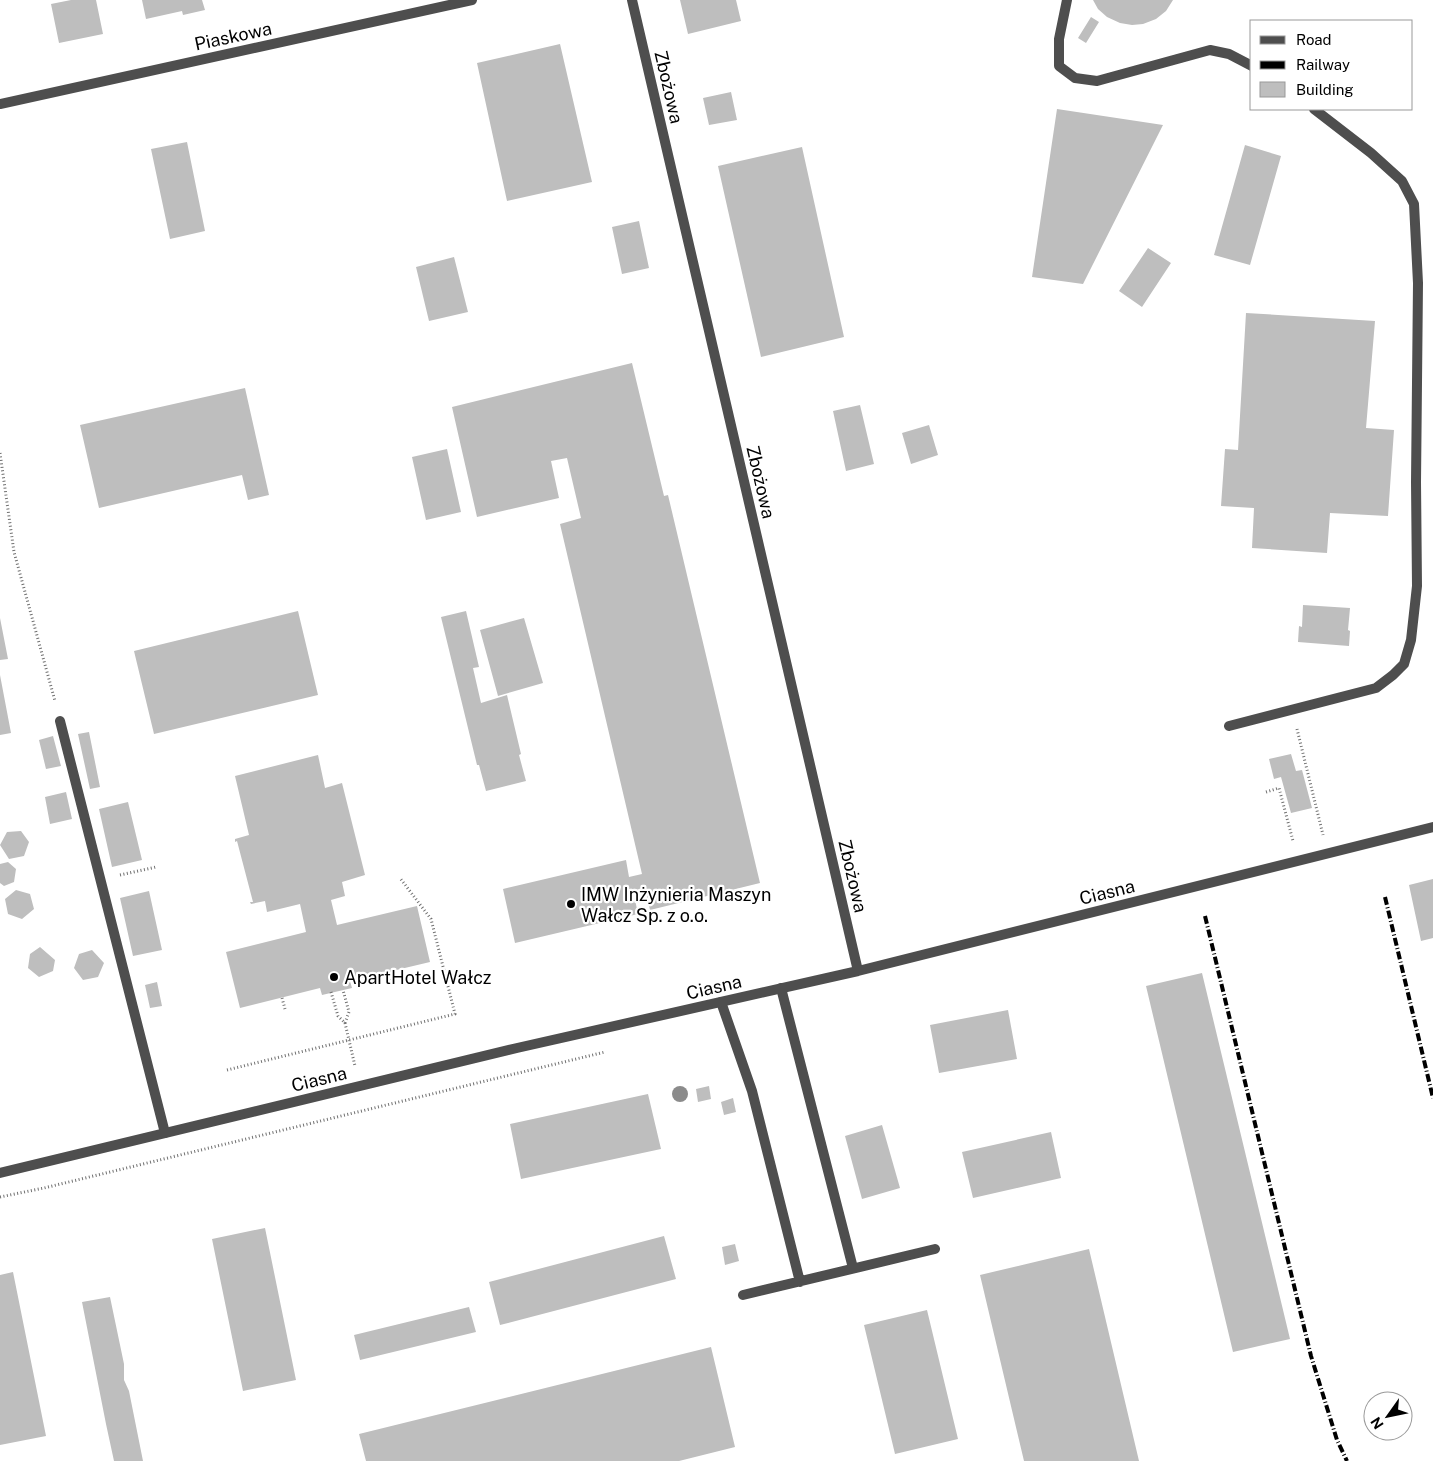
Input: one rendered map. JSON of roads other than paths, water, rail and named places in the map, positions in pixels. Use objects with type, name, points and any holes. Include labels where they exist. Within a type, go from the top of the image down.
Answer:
[{"type":"street","name":"Piaskowa","points":[[0,104],[472,0]]},
{"type":"street","name":"Zbożowa","points":[[632,0],[858,971]]},
{"type":"street","points":[[1067,0],[1059,40],[1059,66],[1075,78],[1097,81],[1210,50],[1229,54],[1250,65]]},
{"type":"street","points":[[1228,726],[1376,688],[1404,664],[1412,640],[1417,586],[1418,283],[1414,204],[1402,181],[1371,153],[1315,110]]},
{"type":"street","points":[[60,721],[165,1133]]},
{"type":"street","name":"Ciasna","points":[[0,1173],[517,1048],[858,971],[1433,827]]},
{"type":"street","points":[[781,988],[853,1268]]},
{"type":"street","points":[[721,1002],[752,1091],[800,1282]]},
{"type":"street","points":[[743,1295],[935,1249]]},
{"type":"railway","points":[[1385,897],[1433,1098]]},
{"type":"railway","points":[[1205,916],[1311,1356],[1337,1440],[1347,1461]]},
{"type":"place","name":"IMW Inżynieria Maszyn Wałcz Sp. z o.o.","points":[[571,904]]},
{"type":"place","name":"ApartHotel Wałcz","points":[[334,977]]}]
